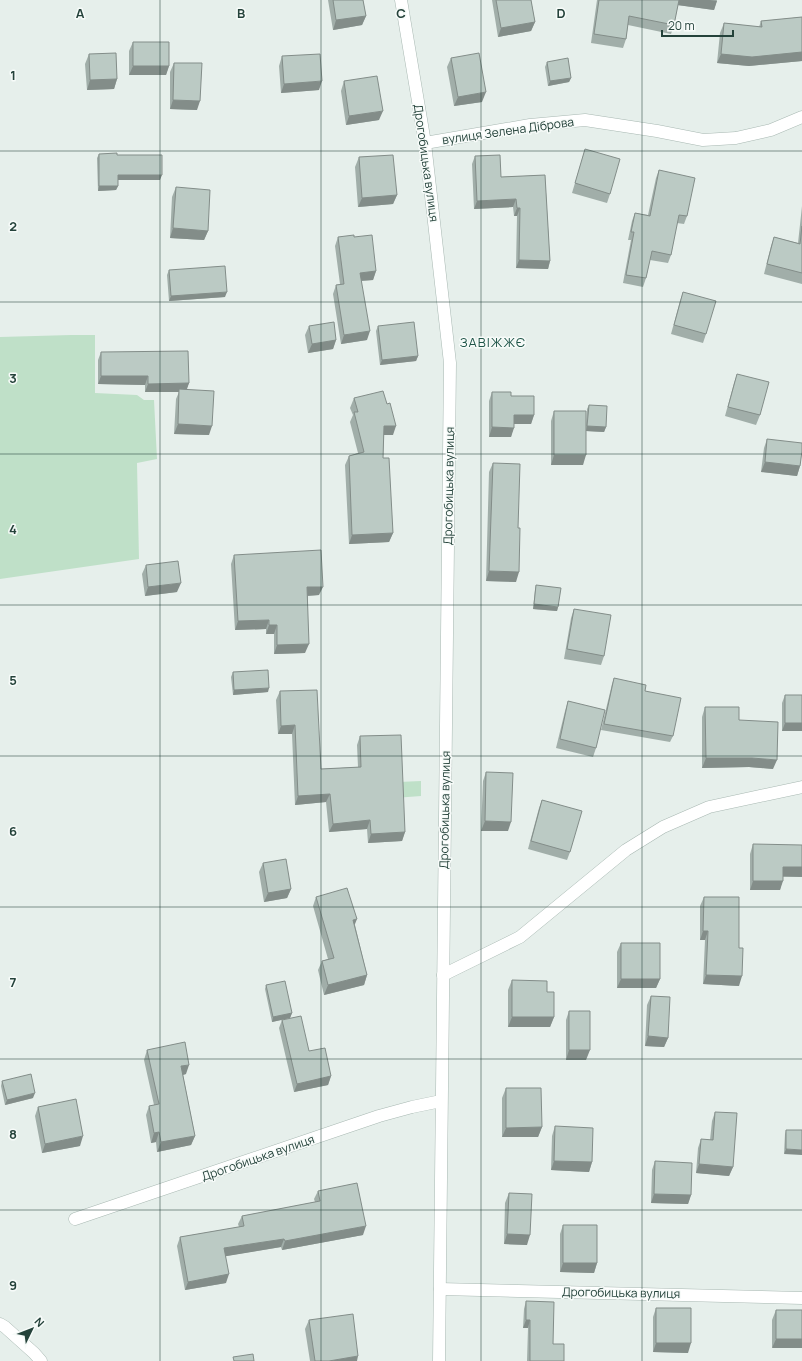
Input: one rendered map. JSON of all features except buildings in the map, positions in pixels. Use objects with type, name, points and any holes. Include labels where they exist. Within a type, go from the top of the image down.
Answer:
[{"type":"street","name":"Дрогобицька вулиця","points":[[401,0],[426,143],[450,363],[439,1361]]},
{"type":"street","name":"вулиця Зелена Діброва","points":[[426,143],[530,125],[585,120],[703,140],[736,138],[771,130],[802,117]]},
{"type":"street","points":[[443,975],[520,937],[626,850],[663,827],[709,807],[802,787]]},
{"type":"street","name":"Дрогобицька вулиця","points":[[76,1219],[379,1116],[412,1106],[441,1101]]},
{"type":"street","name":"Дрогобицька вулиця","points":[[440,1289],[802,1298]]},
{"type":"street","points":[[0,1324],[34,1353],[41,1361]]},
{"type":"green space","points":[[95,335],[95,393],[137,395],[144,400],[154,400],[157,459],[137,463],[139,559],[0,579],[0,337]]},
{"type":"green space","points":[[421,781],[421,796],[355,801],[355,784]]},
{"type":"district","name":"ЗАВІЖЖЄ","points":[[493,342]]}]
